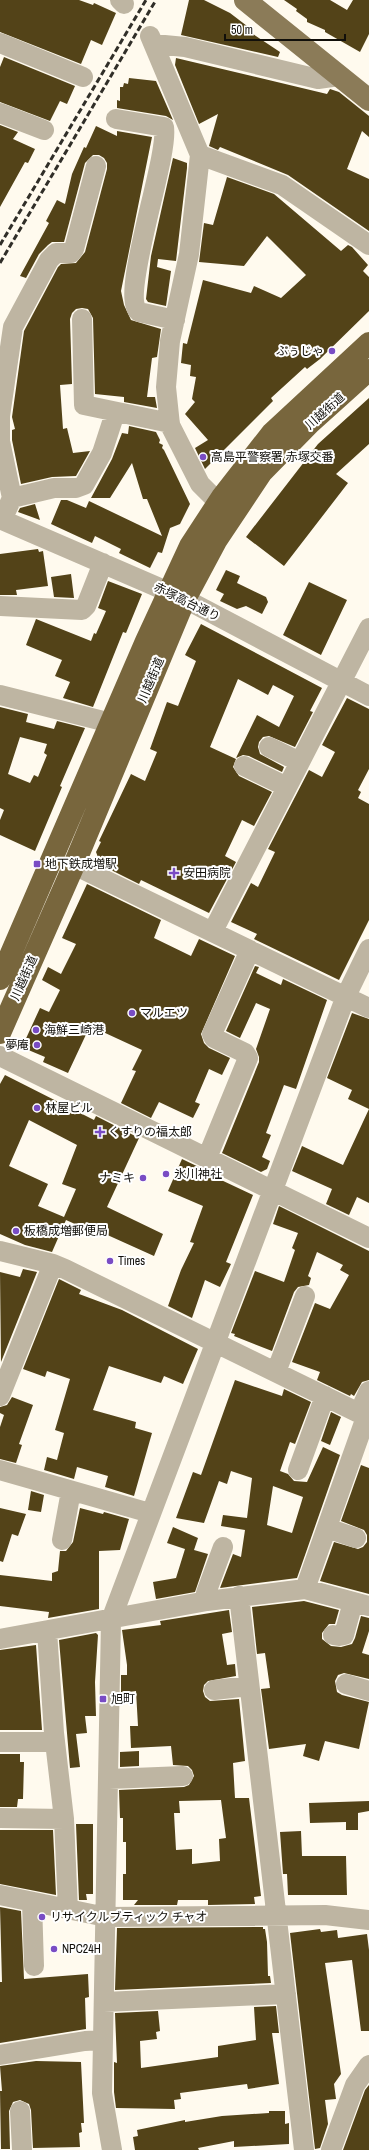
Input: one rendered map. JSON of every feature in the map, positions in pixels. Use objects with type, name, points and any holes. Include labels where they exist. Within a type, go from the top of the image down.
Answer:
[{"type":"highway","name":"川越街道","points":[[0,1033],[74,865],[177,595],[190,546],[218,502],[248,461],[272,433],[369,343]]},
{"type":"highway","name":"川越街道","points":[[3,964],[111,723],[177,595],[216,541],[262,472],[310,423],[366,377]]},
{"type":"main road","points":[[246,0],[369,100]]},
{"type":"street","points":[[218,502],[200,484],[170,422],[166,387],[170,341],[189,254],[200,155],[192,132],[170,88],[152,40],[318,79],[339,76]]},
{"type":"street","points":[[0,43],[84,77]]},
{"type":"street","points":[[0,113],[44,130]]},
{"type":"street","points":[[116,119],[164,127],[160,162],[141,241],[135,285],[135,306],[139,312],[175,320]]},
{"type":"street","points":[[200,155],[282,185],[369,245]]},
{"type":"street","points":[[1,520],[12,498],[0,441],[0,414],[13,327],[50,260],[56,253],[71,252],[74,249],[96,166]]},
{"type":"street","points":[[82,319],[84,405],[115,413],[170,422]]},
{"type":"street","points":[[12,498],[54,488],[76,488],[84,485],[102,453],[115,413]]},
{"type":"street","name":"赤塚高台通り","points":[[1,520],[177,595],[369,696]]},
{"type":"street","points":[[0,606],[82,610],[86,606],[103,563]]},
{"type":"street","points":[[213,931],[369,628]]},
{"type":"street","points":[[0,695],[111,723]]},
{"type":"street","points":[[269,747],[300,762]]},
{"type":"street","points":[[244,766],[287,787]]},
{"type":"street","points":[[74,865],[213,931],[369,1008]]},
{"type":"street","points":[[112,2150],[102,2094],[111,1620],[346,996],[369,949]]},
{"type":"street","points":[[207,1158],[248,1058],[245,1053],[214,1038],[212,1034],[250,950]]},
{"type":"street","points":[[0,1056],[369,1238]]},
{"type":"street","points":[[0,1251],[53,1264],[216,1342],[365,1416]]},
{"type":"street","points":[[0,1396],[53,1264]]},
{"type":"street","points":[[276,1372],[305,1296]]},
{"type":"street","points":[[305,1589],[365,1416],[369,1391]]},
{"type":"street","points":[[298,1470],[325,1396]]},
{"type":"street","points":[[0,1470],[150,1514]]},
{"type":"street","points":[[62,1540],[72,1491]]},
{"type":"street","points":[[327,1528],[356,1538]]},
{"type":"street","points":[[207,1601],[206,1593],[223,1547]]},
{"type":"street","points":[[0,1638],[111,1620],[207,1601],[305,1589],[361,1604],[344,1635],[333,1635]]},
{"type":"street","points":[[239,1596],[304,2150]]},
{"type":"street","points":[[47,1631],[55,1742],[64,1819],[68,1910]]},
{"type":"street","points":[[346,1684],[369,1691]]},
{"type":"street","points":[[214,1690],[250,1686]]},
{"type":"street","points":[[0,1742],[55,1742]]},
{"type":"street","points":[[109,1779],[183,1776]]},
{"type":"street","points":[[0,1818],[64,1819]]},
{"type":"street","points":[[0,1895],[106,1917],[325,1915],[369,1920]]},
{"type":"street","points":[[32,1902],[34,1966]]},
{"type":"street","points":[[104,2002],[286,1994]]},
{"type":"street","points":[[0,2055],[85,2040],[103,2040]]},
{"type":"street","points":[[331,2150],[355,2085],[369,2065]]},
{"type":"street","points":[[20,2111],[22,2150]]},
{"type":"building","points":[[0,0],[79,0],[93,5],[94,3],[116,13],[102,45],[91,40],[81,64],[0,32]]},
{"type":"building","points":[[189,0],[204,0],[230,13],[247,26],[247,30],[280,52],[278,57],[181,35]]},
{"type":"building","points":[[284,0],[330,0],[347,10],[353,0],[369,0],[369,34],[360,52],[325,32],[325,30],[307,22],[307,19],[296,11],[297,9]]},
{"type":"building","points":[[4,57],[75,86],[67,104],[60,101],[50,121],[0,102],[0,67]]},
{"type":"building","points":[[176,58],[327,94],[330,89],[339,92],[369,116],[369,137],[362,131],[347,169],[369,179],[369,231],[288,175],[220,147],[218,150],[209,146],[218,114],[199,124],[175,65]]},
{"type":"building","points":[[129,78],[156,81],[173,120],[166,116],[117,108],[117,100],[120,101],[120,87],[123,87],[124,83],[128,84]]},
{"type":"building","points":[[0,125],[18,132],[13,139],[35,149],[28,163],[25,162],[0,207]]},
{"type":"building","points":[[96,126],[117,136],[117,131],[152,137],[121,291],[124,305],[131,320],[161,329],[157,357],[152,358],[147,397],[155,397],[157,408],[124,402],[124,397],[95,394],[93,318],[88,309],[76,309],[72,313],[70,319],[72,384],[60,385],[63,429],[67,428],[73,453],[90,451],[76,476],[52,477],[21,484],[12,440],[12,430],[15,429],[12,417],[24,331],[58,267],[61,264],[76,263],[85,252],[107,169],[107,163],[104,158],[99,155],[93,155],[85,163],[64,242],[52,242],[48,245],[39,254],[26,278],[20,276],[49,223],[46,221],[57,200],[65,204],[72,174],[84,147],[86,148]]},
{"type":"building","points":[[173,158],[187,163],[187,168],[176,261],[158,259],[157,267],[171,271],[166,306],[148,302],[146,299],[151,256]]},
{"type":"building","points":[[227,177],[274,194],[341,251],[348,245],[352,247],[368,265],[363,271],[369,277],[369,311],[320,359],[307,369],[305,367],[271,398],[273,401],[205,469],[195,448],[208,440],[185,414],[195,402],[192,399],[196,377],[190,376],[191,365],[181,363],[183,343],[187,344],[203,280],[251,293],[254,286],[281,298],[306,275],[267,236],[244,266],[199,262],[204,223],[213,225]]},
{"type":"building","points":[[369,398],[369,444],[336,474],[348,483],[284,566],[246,537],[318,444]]},
{"type":"building","points":[[129,426],[156,432],[160,440],[159,443],[163,445],[162,448],[190,504],[180,524],[170,528],[162,553],[158,552],[150,568],[119,553],[121,549],[95,536],[92,543],[51,524],[61,500],[67,500],[86,508],[89,501],[162,536],[147,499],[143,499],[132,463],[110,498],[91,498],[112,459],[122,433],[128,434]]},
{"type":"building","points":[[35,504],[40,520],[18,512],[20,508]]},
{"type":"building","points":[[38,549],[39,552],[43,551],[48,586],[16,590],[17,595],[0,595],[0,554]]},
{"type":"building","points":[[226,570],[240,576],[237,583],[266,597],[268,602],[262,614],[246,606],[237,609],[220,601],[224,594],[216,590]]},
{"type":"building","points":[[71,574],[74,598],[54,597],[51,577]]},
{"type":"building","points":[[108,581],[142,594],[126,633],[123,632],[93,707],[63,698],[70,682],[55,676],[62,660],[26,645],[36,619],[91,641],[94,633],[96,634],[106,611],[98,608]]},
{"type":"building","points":[[309,582],[347,600],[321,655],[283,635]]},
{"type":"building","points":[[201,624],[322,688],[310,711],[313,712],[295,747],[269,736],[263,737],[259,742],[258,747],[260,754],[284,767],[282,772],[249,756],[243,755],[236,758],[257,715],[279,727],[294,696],[273,685],[268,695],[238,679],[210,747],[236,759],[233,767],[239,776],[272,792],[254,826],[242,820],[225,856],[236,862],[209,913],[141,880],[139,884],[101,865],[96,852],[101,842],[99,841],[131,774],[145,781],[157,752],[150,749],[167,702],[178,706],[196,661],[185,655]]},
{"type":"building","points":[[347,698],[369,709],[369,769],[358,790],[361,792],[358,798],[369,804],[369,920],[339,980],[254,939],[257,934],[231,922],[251,883],[258,887],[275,852],[268,849],[309,770],[322,777],[335,752],[322,745]]},
{"type":"building","points":[[0,707],[28,714],[26,722],[54,729],[57,721],[85,728],[60,786],[62,787],[35,851],[0,835],[0,820],[4,810],[0,808]],"holes":[[[20,737],[47,744],[44,753],[47,755],[38,777],[34,775],[30,783],[8,774]]]},
{"type":"building","points":[[87,884],[161,920],[154,938],[191,956],[199,939],[235,956],[201,1034],[204,1043],[209,1048],[230,1058],[222,1075],[209,1069],[195,1102],[200,1104],[193,1118],[159,1102],[151,1118],[121,1103],[136,1071],[132,1070],[142,1050],[90,1026],[68,1073],[43,1062],[45,1057],[26,1049],[23,1045],[40,1008],[49,1012],[60,990],[42,980],[48,967],[61,974],[76,944],[62,938]]},
{"type":"building","points":[[255,966],[259,967],[256,973],[281,985],[283,979],[327,1000],[296,1089],[284,1085],[266,1133],[271,1135],[262,1157],[270,1161],[267,1169],[261,1172],[222,1153],[259,1062],[256,1049],[270,1009],[256,1003],[240,1038],[226,1031]]},
{"type":"building","points":[[352,1013],[369,1019],[369,1109],[348,1099],[352,1090],[327,1078]]},
{"type":"building","points":[[5,1075],[94,1120],[96,1116],[139,1138],[107,1207],[163,1234],[154,1256],[103,1233],[102,1236],[66,1220],[52,1252],[25,1245],[0,1234],[0,1084]],"holes":[[[29,1120],[77,1145],[62,1184],[76,1189],[64,1217],[38,1206],[48,1184],[9,1166]]]},
{"type":"building","points":[[369,1109],[369,1203],[357,1197],[349,1215],[326,1204],[332,1189],[292,1171],[302,1146],[343,1165]]},
{"type":"building","points":[[182,1159],[203,1169],[202,1171],[253,1195],[226,1262],[231,1264],[220,1287],[205,1280],[192,1318],[168,1306],[181,1270],[194,1243],[190,1242],[203,1206],[168,1191]]},
{"type":"building","points":[[279,1206],[369,1251],[369,1380],[362,1382],[354,1396],[351,1394],[350,1396],[317,1380],[320,1372],[292,1362],[315,1303],[330,1309],[349,1275],[340,1270],[343,1265],[317,1252],[308,1276],[311,1278],[309,1285],[298,1287],[294,1292],[272,1351],[234,1336],[235,1334],[231,1333],[255,1271],[284,1282],[295,1250],[292,1248],[298,1233],[273,1224]]},
{"type":"building","points":[[23,1269],[37,1272],[1,1362],[0,1272],[20,1277]]},
{"type":"building","points":[[59,1279],[81,1290],[79,1294],[122,1310],[198,1349],[183,1384],[164,1376],[161,1383],[109,1366],[93,1410],[136,1422],[135,1428],[152,1433],[134,1496],[105,1487],[108,1476],[77,1467],[74,1479],[44,1470],[47,1457],[57,1460],[64,1433],[55,1430],[70,1379],[47,1371],[45,1377],[23,1369]]},
{"type":"building","points":[[235,1380],[282,1396],[284,1389],[311,1402],[295,1444],[290,1442],[280,1471],[288,1474],[294,1481],[307,1482],[323,1447],[340,1455],[297,1578],[220,1588],[233,1554],[241,1557],[245,1530],[221,1526],[223,1515],[247,1518],[252,1478],[231,1471],[227,1484],[219,1481],[204,1523],[176,1518],[193,1472],[201,1475]],"holes":[[[273,1486],[303,1497],[292,1533],[267,1525]]]},
{"type":"building","points":[[12,1397],[33,1405],[19,1444],[22,1445],[16,1463],[0,1459],[0,1427],[4,1415],[0,1413],[0,1407],[7,1405]]},
{"type":"building","points":[[331,1412],[341,1417],[330,1445],[321,1441]]},
{"type":"building","points":[[361,1465],[369,1468],[369,1594],[320,1581],[334,1542],[358,1549],[363,1547],[367,1542],[367,1535],[364,1530],[341,1521]]},
{"type":"building","points":[[31,1491],[44,1495],[41,1512],[28,1510]]},
{"type":"building","points":[[0,1508],[26,1514],[18,1536],[12,1534],[3,1562],[0,1561]]},
{"type":"building","points":[[80,1508],[103,1514],[104,1512],[129,1519],[120,1550],[99,1551],[99,1609],[48,1618],[49,1612],[0,1606],[0,1575],[52,1581],[52,1573],[58,1571],[60,1551],[66,1551],[73,1542]]},
{"type":"building","points":[[173,1527],[198,1538],[194,1550],[208,1554],[195,1592],[156,1599],[153,1582],[176,1578],[185,1549],[167,1543]]},
{"type":"building","points":[[304,1601],[339,1610],[335,1624],[329,1624],[322,1633],[322,1639],[331,1646],[341,1647],[352,1644],[361,1616],[369,1618],[369,1631],[362,1653],[369,1655],[369,1679],[344,1673],[338,1675],[335,1681],[337,1692],[342,1695],[369,1702],[359,1749],[325,1741],[319,1761],[303,1756],[306,1744],[269,1749],[261,1689],[270,1688],[265,1653],[257,1654],[252,1607]]},
{"type":"building","points":[[229,1610],[232,1632],[222,1634],[227,1665],[235,1664],[236,1676],[208,1681],[204,1685],[203,1691],[205,1697],[210,1701],[239,1699],[245,1761],[233,1763],[235,1798],[249,1798],[261,1896],[254,1897],[255,1904],[208,1905],[208,1900],[178,1900],[177,1905],[134,1905],[138,1900],[123,1900],[123,1874],[126,1874],[126,1842],[123,1842],[123,1818],[120,1818],[119,1790],[184,1787],[189,1785],[194,1776],[192,1770],[188,1766],[173,1765],[171,1746],[131,1748],[130,1726],[138,1726],[136,1691],[121,1693],[121,1675],[127,1675],[122,1630],[161,1625],[160,1621]],"holes":[[[221,1800],[226,1838],[219,1839],[220,1861],[192,1864],[192,1849],[176,1850],[174,1813],[180,1813],[179,1801]]]},
{"type":"building","points":[[96,1633],[98,1635],[95,1682],[96,1716],[85,1716],[87,1733],[76,1734],[80,1767],[70,1768],[59,1640]]},
{"type":"building","points":[[36,1645],[42,1730],[0,1730],[0,1650]]},
{"type":"building","points":[[139,1751],[139,1766],[120,1767],[120,1752]]},
{"type":"building","points":[[0,1754],[20,1754],[20,1762],[24,1762],[23,1799],[18,1799],[17,1807],[0,1807]]},
{"type":"building","points":[[369,1801],[369,1811],[358,1813],[358,1830],[346,1830],[346,1822],[310,1823],[309,1803]]},
{"type":"building","points":[[76,1824],[93,1824],[93,1894],[86,1894],[87,1900],[79,1900]]},
{"type":"building","points":[[0,1830],[53,1830],[56,1895],[0,1884]]},
{"type":"building","points":[[301,1831],[302,1856],[346,1856],[347,1895],[288,1895],[287,1874],[283,1874],[280,1832]]},
{"type":"building","points":[[0,1907],[21,1911],[24,1979],[88,1974],[89,1997],[85,1998],[86,2029],[0,2043],[0,1982],[2,1982]]},
{"type":"building","points":[[263,1927],[263,1929],[265,1929],[267,1942],[268,1976],[270,1976],[271,1983],[115,1990],[117,1928]]},
{"type":"building","points":[[320,1929],[321,1932],[337,1930],[338,1938],[367,1934],[369,1950],[369,2031],[361,2031],[352,1960],[325,1963],[341,2074],[334,2084],[336,2099],[325,2100],[328,2124],[320,2148],[315,2149],[290,1933]]},
{"type":"building","points":[[276,2006],[279,2033],[272,2033],[279,2084],[248,2089],[247,2084],[180,2093],[181,2099],[174,2100],[175,2109],[116,2108],[114,2092],[114,2062],[117,2063],[115,2013],[158,2011],[160,2031],[156,2032],[157,2039],[140,2041],[141,2068],[218,2057],[218,2046],[256,2040],[254,2007]]},
{"type":"building","points":[[36,2061],[81,2062],[84,2123],[81,2123],[82,2132],[79,2133],[80,2147],[33,2148],[31,2110],[29,2104],[20,2100],[13,2102],[9,2111],[10,2149],[1,2149],[0,2091],[2,2091],[0,2066]]},
{"type":"building","points":[[369,2085],[369,2150],[343,2150],[365,2090]]},
{"type":"building","points":[[269,2111],[285,2111],[285,2124],[289,2123],[289,2144],[234,2147],[234,2141],[198,2148],[199,2150],[135,2150],[133,2137],[138,2136],[137,2130],[185,2120],[185,2122],[222,2116],[269,2113]]},
{"type":"railway","points":[[0,245],[146,0]]},
{"type":"railway","points":[[0,263],[156,0]]},
{"type":"place","name":"ぷぅじゃ","points":[[332,351]]},
{"type":"place","name":"高島平警察署 赤塚交番","points":[[203,457]]},
{"type":"place","name":"地下鉄成増駅","points":[[37,864]]},
{"type":"place","name":"安田病院","points":[[174,873]]},
{"type":"place","name":"マルエツ","points":[[132,1013]]},
{"type":"place","name":"海鮮三崎港","points":[[36,1030]]},
{"type":"place","name":"夢庵","points":[[37,1045]]},
{"type":"place","name":"林屋ビル","points":[[37,1108]]},
{"type":"place","name":"くすりの福太郎","points":[[100,1132]]},
{"type":"place","name":"氷川神社","points":[[166,1174]]},
{"type":"place","name":"ナミキ","points":[[143,1178]]},
{"type":"place","name":"板橋成増郵便局","points":[[16,1231]]},
{"type":"place","name":"Times","points":[[110,1261]]},
{"type":"place","name":"旭町","points":[[103,1699]]},
{"type":"place","name":"リサイクルブティック チャオ","points":[[42,1917]]},
{"type":"place","name":"NPC24H","points":[[54,1949]]}]
